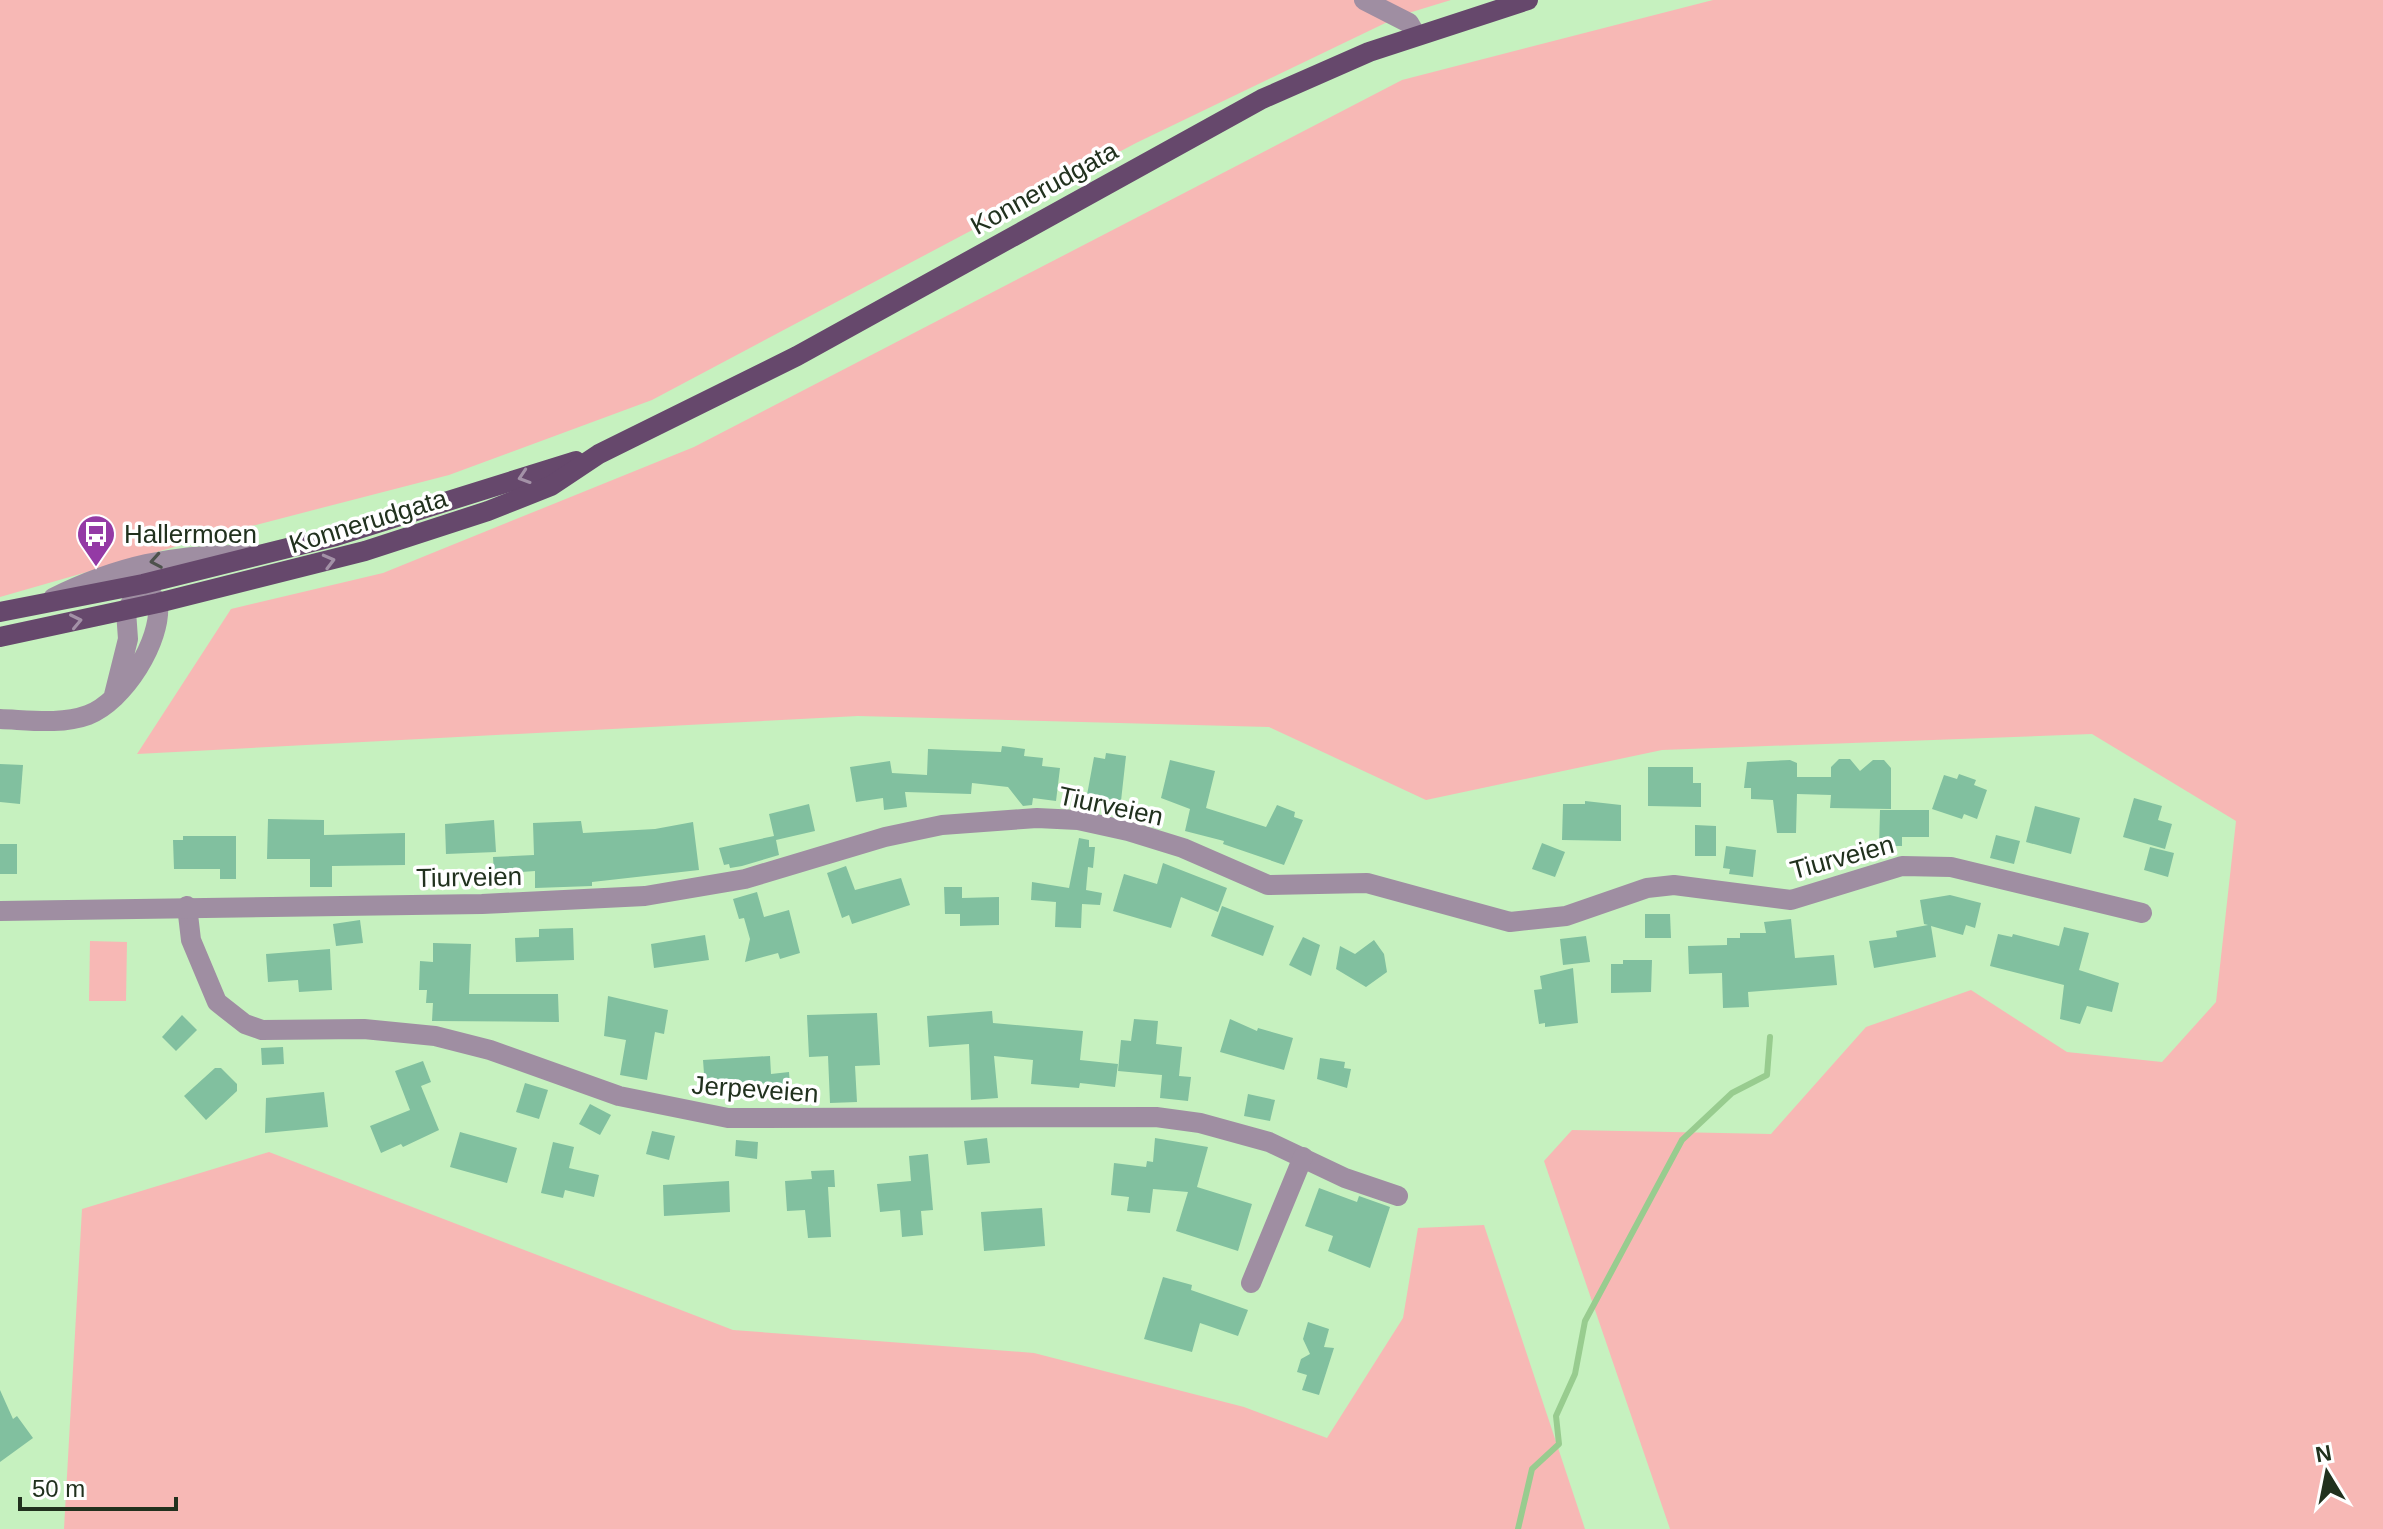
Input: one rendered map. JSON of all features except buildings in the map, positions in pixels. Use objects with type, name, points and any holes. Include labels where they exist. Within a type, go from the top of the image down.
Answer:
[{"type":"main road","name":"Konnerudgata","points":[[0,637],[126,611],[299,569],[430,531],[551,486],[599,454],[797,356],[1262,99],[1416,35],[1528,0]]},
{"type":"main road","name":"Konnerudgata","points":[[0,612],[49,600],[79,598],[262,556],[351,532],[599,454]]},
{"type":"street","points":[[1364,0],[1409,23],[1416,35]]},
{"type":"street","points":[[49,600],[101,574],[157,560],[208,555],[262,556]]},
{"type":"street","points":[[0,719],[44,721],[87,715],[114,695],[151,648],[157,629],[158,603],[143,584],[126,611],[128,639],[114,695]]},
{"type":"street","name":"Tiurveien","points":[[0,911],[482,904],[645,896],[745,879],[885,837],[928,828],[983,819],[1037,818],[1078,820],[1128,831],[1183,848],[1268,885],[1367,883],[1510,922],[1566,916],[1624,893],[1674,885],[1791,900],[1882,871],[1922,864],[1951,867],[2142,913]]},
{"type":"street","name":"Jerpeveien","points":[[187,906],[191,940],[217,1002],[245,1024],[262,1030],[364,1029],[435,1036],[490,1050],[619,1096],[728,1118],[799,1121],[1156,1117],[1239,1132],[1303,1157],[1345,1178],[1398,1196]]},
{"type":"street","points":[[1251,1283],[1303,1157]]},
{"type":"shaded area","points":[[0,0],[1451,0],[1402,15],[1136,143],[652,400],[449,475],[209,537],[0,597]]},
{"type":"shaded area","points":[[1713,0],[2383,0],[2383,1529],[1670,1529],[1544,1161],[1572,1130],[1771,1134],[1866,1027],[1971,990],[2067,1052],[2162,1062],[2216,1002],[2236,821],[2092,734],[1662,750],[1426,800],[1269,727],[858,716],[137,754],[231,609],[383,573],[694,447],[1402,80]]},
{"type":"shaded area","points":[[90,941],[127,942],[126,1001],[89,1001]]},
{"type":"shaded area","points":[[269,1152],[733,1330],[1034,1353],[1244,1407],[1327,1438],[1403,1318],[1418,1228],[1484,1225],[1585,1529],[64,1529],[82,1209]]},
{"type":"waterway","points":[[1518,1529],[1532,1469],[1559,1444],[1556,1416],[1575,1374],[1585,1321],[1682,1140],[1732,1093],[1767,1075],[1770,1037]]},
{"type":"place","name":"Hallermoen","points":[[96,568]]}]
